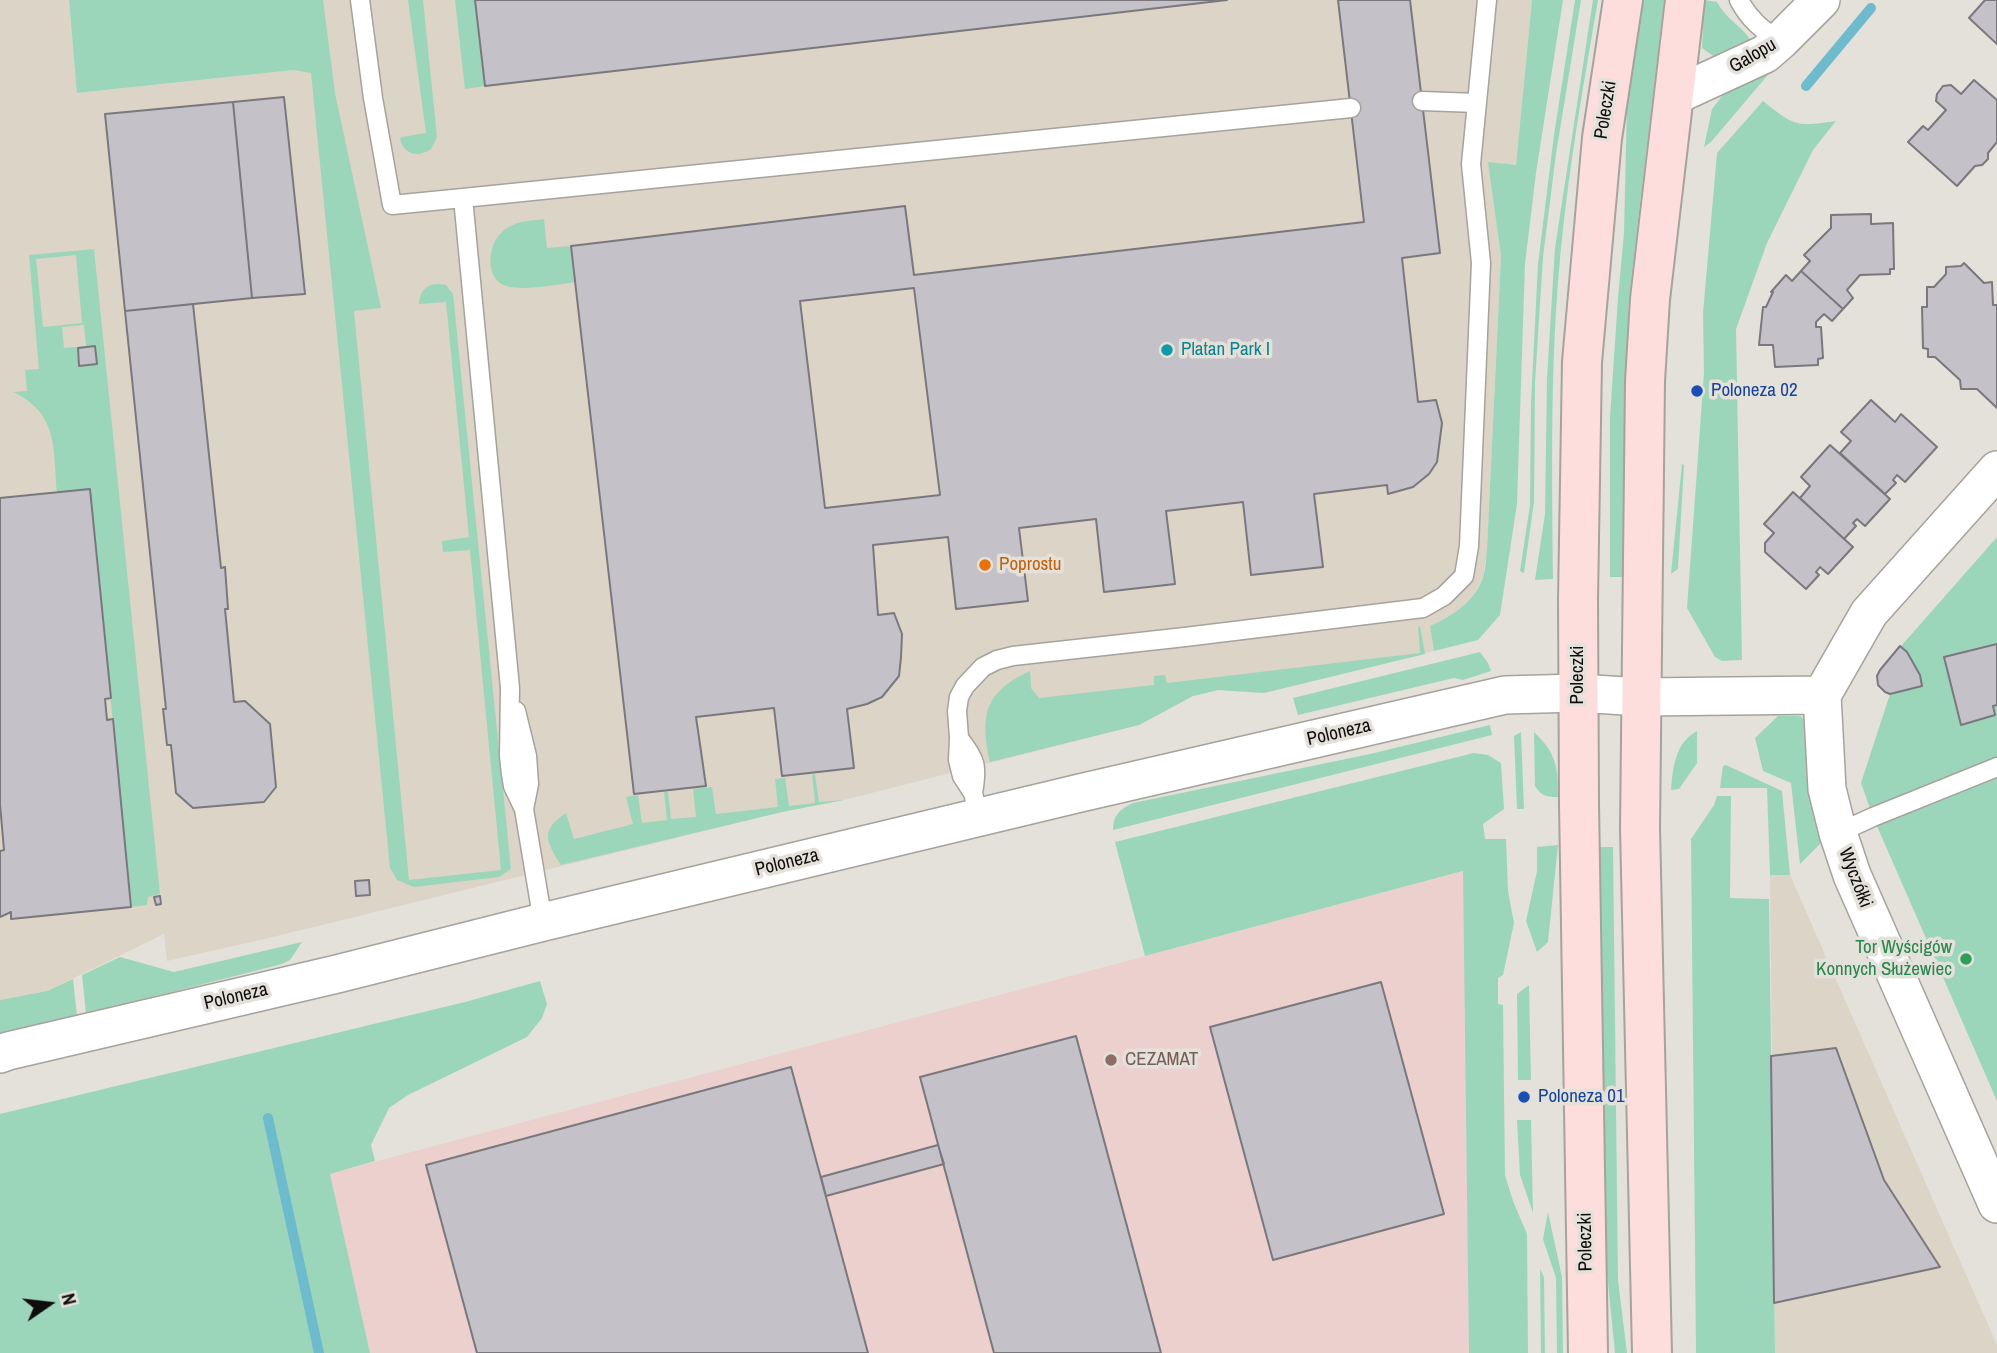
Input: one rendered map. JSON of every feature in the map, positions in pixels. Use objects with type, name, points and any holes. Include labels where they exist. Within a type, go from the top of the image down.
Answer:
[{"type":"main road","name":"Poleczki","points":[[1588,1353],[1577,599],[1582,362],[1602,138],[1623,0]]},
{"type":"main road","points":[[1652,1353],[1640,828],[1645,381],[1650,299],[1685,0]]},
{"type":"street","name":"Galopu","points":[[1674,96],[1765,54],[1821,0]]},
{"type":"street","points":[[1641,697],[1822,695],[1869,613],[1997,470]]},
{"type":"street","name":"Poloneza","points":[[0,1054],[543,922],[976,805],[1505,695],[1578,693],[1641,697]]},
{"type":"street","name":"Wyczółki","points":[[1822,695],[1827,789],[1852,875],[1997,1204]]},
{"type":"lane","points":[[360,0],[373,98],[393,205],[1351,108]]},
{"type":"lane","points":[[976,805],[977,772],[973,757],[959,738],[959,697],[965,685],[984,667],[997,660],[1423,608],[1444,596],[1464,576],[1469,546],[1481,263],[1472,164],[1487,0]]},
{"type":"lane","points":[[1739,0],[1746,14],[1762,31],[1780,41]]},
{"type":"lane","points":[[1422,101],[1477,103]]},
{"type":"lane","points":[[463,198],[510,688],[527,756],[529,783],[524,810],[543,922]]},
{"type":"lane","points":[[1838,833],[1997,767]]},
{"type":"shaded area","points":[[0,0],[69,0],[78,93],[294,70],[311,72],[316,0],[1532,0],[1516,165],[1489,163],[1501,256],[1487,549],[1483,578],[1474,595],[1459,610],[1431,626],[1434,651],[1264,693],[1218,690],[1193,696],[1139,725],[844,800],[782,812],[167,961],[164,934],[47,991],[0,1000]]},
{"type":"shaded area","name":"CEZAMAT","points":[[1464,871],[1469,1353],[370,1353],[329,1174]]},
{"type":"shaded area","points":[[1770,875],[1790,875],[1997,1345],[1997,1353],[1775,1353]]},
{"type":"green space","points":[[69,0],[323,0],[335,93],[381,308],[354,311],[409,880],[501,870],[470,550],[443,552],[442,541],[469,537],[446,302],[419,304],[424,290],[435,284],[446,285],[453,294],[511,869],[499,877],[414,887],[397,880],[390,868],[311,73],[294,70],[77,93]]},
{"type":"green space","points":[[408,0],[423,0],[437,137],[431,149],[417,154],[408,152],[400,139],[426,133]]},
{"type":"green space","points":[[455,0],[475,0],[485,86],[465,89]]},
{"type":"green space","points":[[1532,0],[1563,0],[1525,264],[1517,504],[1500,615],[1478,640],[1434,651],[1430,626],[1447,618],[1469,600],[1480,586],[1485,567],[1501,256],[1488,162],[1516,165]]},
{"type":"green space","points":[[1575,0],[1581,0],[1556,154],[1543,257],[1535,382],[1534,502],[1524,573],[1520,571],[1530,505],[1531,403],[1538,264]]},
{"type":"green space","points":[[1593,0],[1598,0],[1564,217],[1557,289],[1552,414],[1553,579],[1535,580],[1545,514],[1547,378],[1555,248]]},
{"type":"green space","points":[[1642,0],[1664,0],[1629,297],[1624,411],[1624,577],[1610,577],[1610,417],[1624,233],[1627,104]]},
{"type":"green space","points":[[1704,0],[1717,2],[1750,39],[1716,58],[1702,48]]},
{"type":"green space","points":[[1772,70],[1704,147],[1712,109],[1731,84]]},
{"type":"green space","points":[[1763,101],[1796,123],[1836,121],[1813,150],[1767,243],[1736,329],[1742,660],[1722,661],[1715,657],[1687,608],[1704,373],[1703,313],[1717,153]]},
{"type":"green space","points":[[544,219],[547,248],[571,246],[575,282],[526,288],[502,284],[496,279],[490,263],[497,237],[512,225]]},
{"type":"green space","points":[[94,249],[160,894],[148,897],[147,905],[131,907],[90,490],[57,492],[51,434],[46,422],[28,401],[13,392],[27,391],[25,370],[39,369],[29,255]],"holes":[[[76,255],[82,323],[43,327],[36,259]],[[84,325],[86,346],[64,348],[62,327]]]},
{"type":"green space","points":[[1682,464],[1678,569],[1671,574]]},
{"type":"green space","name":"Tor Wyścigów Konnych Służewiec","points":[[1997,537],[1997,1101],[1873,817],[1861,783],[1890,694],[1879,684],[1877,678],[1880,670]]},
{"type":"green space","points":[[1420,626],[1425,654],[1264,693],[1218,690],[1193,696],[1139,725],[990,762],[986,731],[989,707],[1003,688],[1030,671],[1031,688],[1039,698],[1154,685],[1154,676],[1165,675],[1167,683],[1420,653]]},
{"type":"green space","points":[[1480,652],[1491,671],[1463,680],[1454,678],[1298,715],[1293,698]]},
{"type":"green space","points":[[1778,716],[1800,716],[1807,721],[1823,841],[1800,864],[1791,783],[1763,771],[1755,738]]},
{"type":"green space","points":[[1490,725],[1492,735],[1113,830],[1118,813],[1133,803],[1370,754]]},
{"type":"green space","points":[[1697,731],[1697,763],[1679,789],[1671,790],[1676,756],[1684,742]]},
{"type":"green space","points":[[1521,732],[1524,809],[1517,809],[1514,736]]},
{"type":"green space","points":[[1534,732],[1552,754],[1555,762],[1558,797],[1545,795],[1535,786]]},
{"type":"green space","points":[[1474,753],[1488,755],[1501,763],[1504,809],[1483,824],[1485,839],[1506,839],[1508,891],[1514,923],[1503,975],[1498,978],[1498,1004],[1503,1005],[1505,1175],[1527,1234],[1528,1353],[1469,1353],[1463,871],[1145,956],[1115,842]]},
{"type":"green space","points":[[1723,766],[1782,791],[1790,875],[1770,875],[1767,788],[1720,788]]},
{"type":"green space","points":[[815,774],[819,802],[844,800],[782,812],[561,865],[549,843],[552,825],[566,813],[574,839],[633,824],[626,797],[638,795],[642,823],[667,820],[664,792],[668,792],[671,819],[696,817],[693,789],[712,787],[716,814],[778,807],[775,779],[785,778],[789,806],[815,803],[812,775]]},
{"type":"green space","points":[[1717,796],[1731,796],[1730,898],[1769,899],[1775,1353],[1696,1353],[1691,839]]},
{"type":"green space","points":[[1558,845],[1548,942],[1537,952],[1526,921],[1537,871],[1537,847]]},
{"type":"green space","points":[[1600,847],[1613,847],[1618,1280],[1627,1353],[1615,1353],[1606,1263]]},
{"type":"green space","points":[[302,942],[290,960],[282,964],[86,1014],[82,975],[120,957],[174,972]]},
{"type":"green space","points":[[73,979],[77,1016],[0,1036],[0,1000],[47,991]]},
{"type":"green space","points":[[540,981],[547,1004],[542,1018],[527,1037],[408,1095],[389,1108],[371,1145],[375,1161],[330,1174],[370,1353],[0,1353],[0,1114],[465,1002]]},
{"type":"green space","points":[[1529,985],[1531,1080],[1518,1080],[1517,994]]},
{"type":"green space","points":[[1517,1120],[1531,1120],[1533,1213],[1520,1175]]},
{"type":"green space","points":[[1548,1212],[1562,1277],[1563,1353],[1557,1353],[1556,1278],[1543,1239]]},
{"type":"green space","points":[[1540,1269],[1544,1277],[1545,1353],[1541,1353]]},
{"type":"building","points":[[475,0],[1227,0],[485,86]]},
{"type":"building","name":"Platan Park I","points":[[1338,0],[1410,0],[1440,253],[1402,258],[1418,402],[1436,400],[1442,423],[1437,462],[1429,474],[1413,487],[1388,494],[1387,485],[1314,494],[1323,567],[1251,575],[1243,502],[1166,511],[1175,584],[1104,592],[1096,519],[1019,528],[1028,601],[956,609],[948,537],[873,545],[878,615],[894,613],[902,634],[901,657],[899,676],[882,697],[847,709],[854,768],[782,776],[774,708],[696,717],[706,786],[634,794],[571,246],[905,206],[914,275],[1364,222]],"holes":[[[914,288],[940,495],[825,508],[800,301]]]},
{"type":"building","points":[[1985,0],[1997,0],[1997,44],[1969,18]]},
{"type":"building","points":[[1974,80],[1997,100],[1997,142],[1988,153],[1988,159],[1982,165],[1975,166],[1957,186],[1908,142],[1923,126],[1928,130],[1946,110],[1936,101],[1943,86],[1951,85],[1961,94]]},
{"type":"building","points":[[284,97],[305,294],[252,298],[233,102]]},
{"type":"building","points":[[233,102],[252,298],[125,311],[105,114]]},
{"type":"building","points":[[1871,214],[1871,224],[1893,223],[1894,269],[1890,269],[1890,274],[1860,275],[1847,290],[1853,298],[1843,309],[1801,271],[1810,261],[1804,255],[1831,228],[1831,215]]},
{"type":"building","points":[[1964,263],[1984,283],[1992,282],[1993,305],[1997,305],[1997,408],[1977,389],[1961,389],[1960,380],[1935,357],[1928,357],[1928,349],[1923,348],[1922,307],[1927,307],[1927,287],[1934,287],[1946,274],[1946,267],[1961,266]]},
{"type":"building","points":[[1801,271],[1843,309],[1832,321],[1824,314],[1816,322],[1816,327],[1821,327],[1823,358],[1818,359],[1818,365],[1775,367],[1773,345],[1759,345],[1763,307],[1766,307],[1771,292],[1786,275],[1792,281]]},
{"type":"building","points":[[193,304],[221,568],[225,567],[228,609],[225,609],[234,702],[245,701],[270,724],[276,787],[264,802],[193,808],[176,793],[171,745],[167,745],[163,709],[166,709],[125,311]]},
{"type":"building","points":[[95,346],[97,364],[79,366],[78,348]]},
{"type":"building","points":[[1871,400],[1895,422],[1901,414],[1937,447],[1905,482],[1897,475],[1893,480],[1896,483],[1885,494],[1840,453],[1851,441],[1841,432]]},
{"type":"building","points":[[1830,445],[1890,499],[1865,526],[1857,519],[1853,523],[1856,526],[1844,539],[1800,498],[1810,486],[1801,477]]},
{"type":"building","points":[[90,489],[111,698],[105,699],[107,720],[113,719],[131,907],[11,919],[11,912],[0,917],[0,851],[4,850],[0,804],[0,498]]},
{"type":"building","points":[[1793,492],[1853,547],[1828,574],[1820,567],[1816,572],[1819,575],[1806,589],[1765,552],[1765,543],[1774,533],[1764,524]]},
{"type":"building","points":[[1997,644],[1997,705],[1993,706],[1995,715],[1961,725],[1944,657]]},
{"type":"building","points":[[1900,646],[1907,652],[1920,675],[1922,686],[1890,694],[1878,685],[1877,676]]},
{"type":"building","points":[[369,880],[370,895],[356,896],[355,881]]},
{"type":"building","points":[[160,896],[161,904],[156,905],[154,897]]},
{"type":"building","points":[[1381,982],[1444,1214],[1273,1260],[1210,1027]]},
{"type":"building","points":[[1076,1036],[1161,1353],[994,1353],[920,1077]]},
{"type":"building","points":[[1836,1048],[1884,1180],[1940,1267],[1774,1303],[1771,1056]]},
{"type":"building","points":[[791,1067],[868,1353],[477,1353],[426,1165]]},
{"type":"building","points":[[938,1145],[944,1164],[826,1196],[821,1177]]},
{"type":"waterway","points":[[1806,86],[1871,8]]},
{"type":"waterway","points":[[268,1118],[319,1353]]},
{"type":"place","name":"Platan Park I","points":[[1167,350]]},
{"type":"place","name":"Poloneza 02","points":[[1697,391]]},
{"type":"place","name":"Poprostu","points":[[985,565]]},
{"type":"place","name":"Tor Wyścigów Konnych Służewiec","points":[[1966,959]]},
{"type":"place","name":"CEZAMAT","points":[[1111,1060]]},
{"type":"place","name":"Poloneza 01","points":[[1524,1097]]}]
